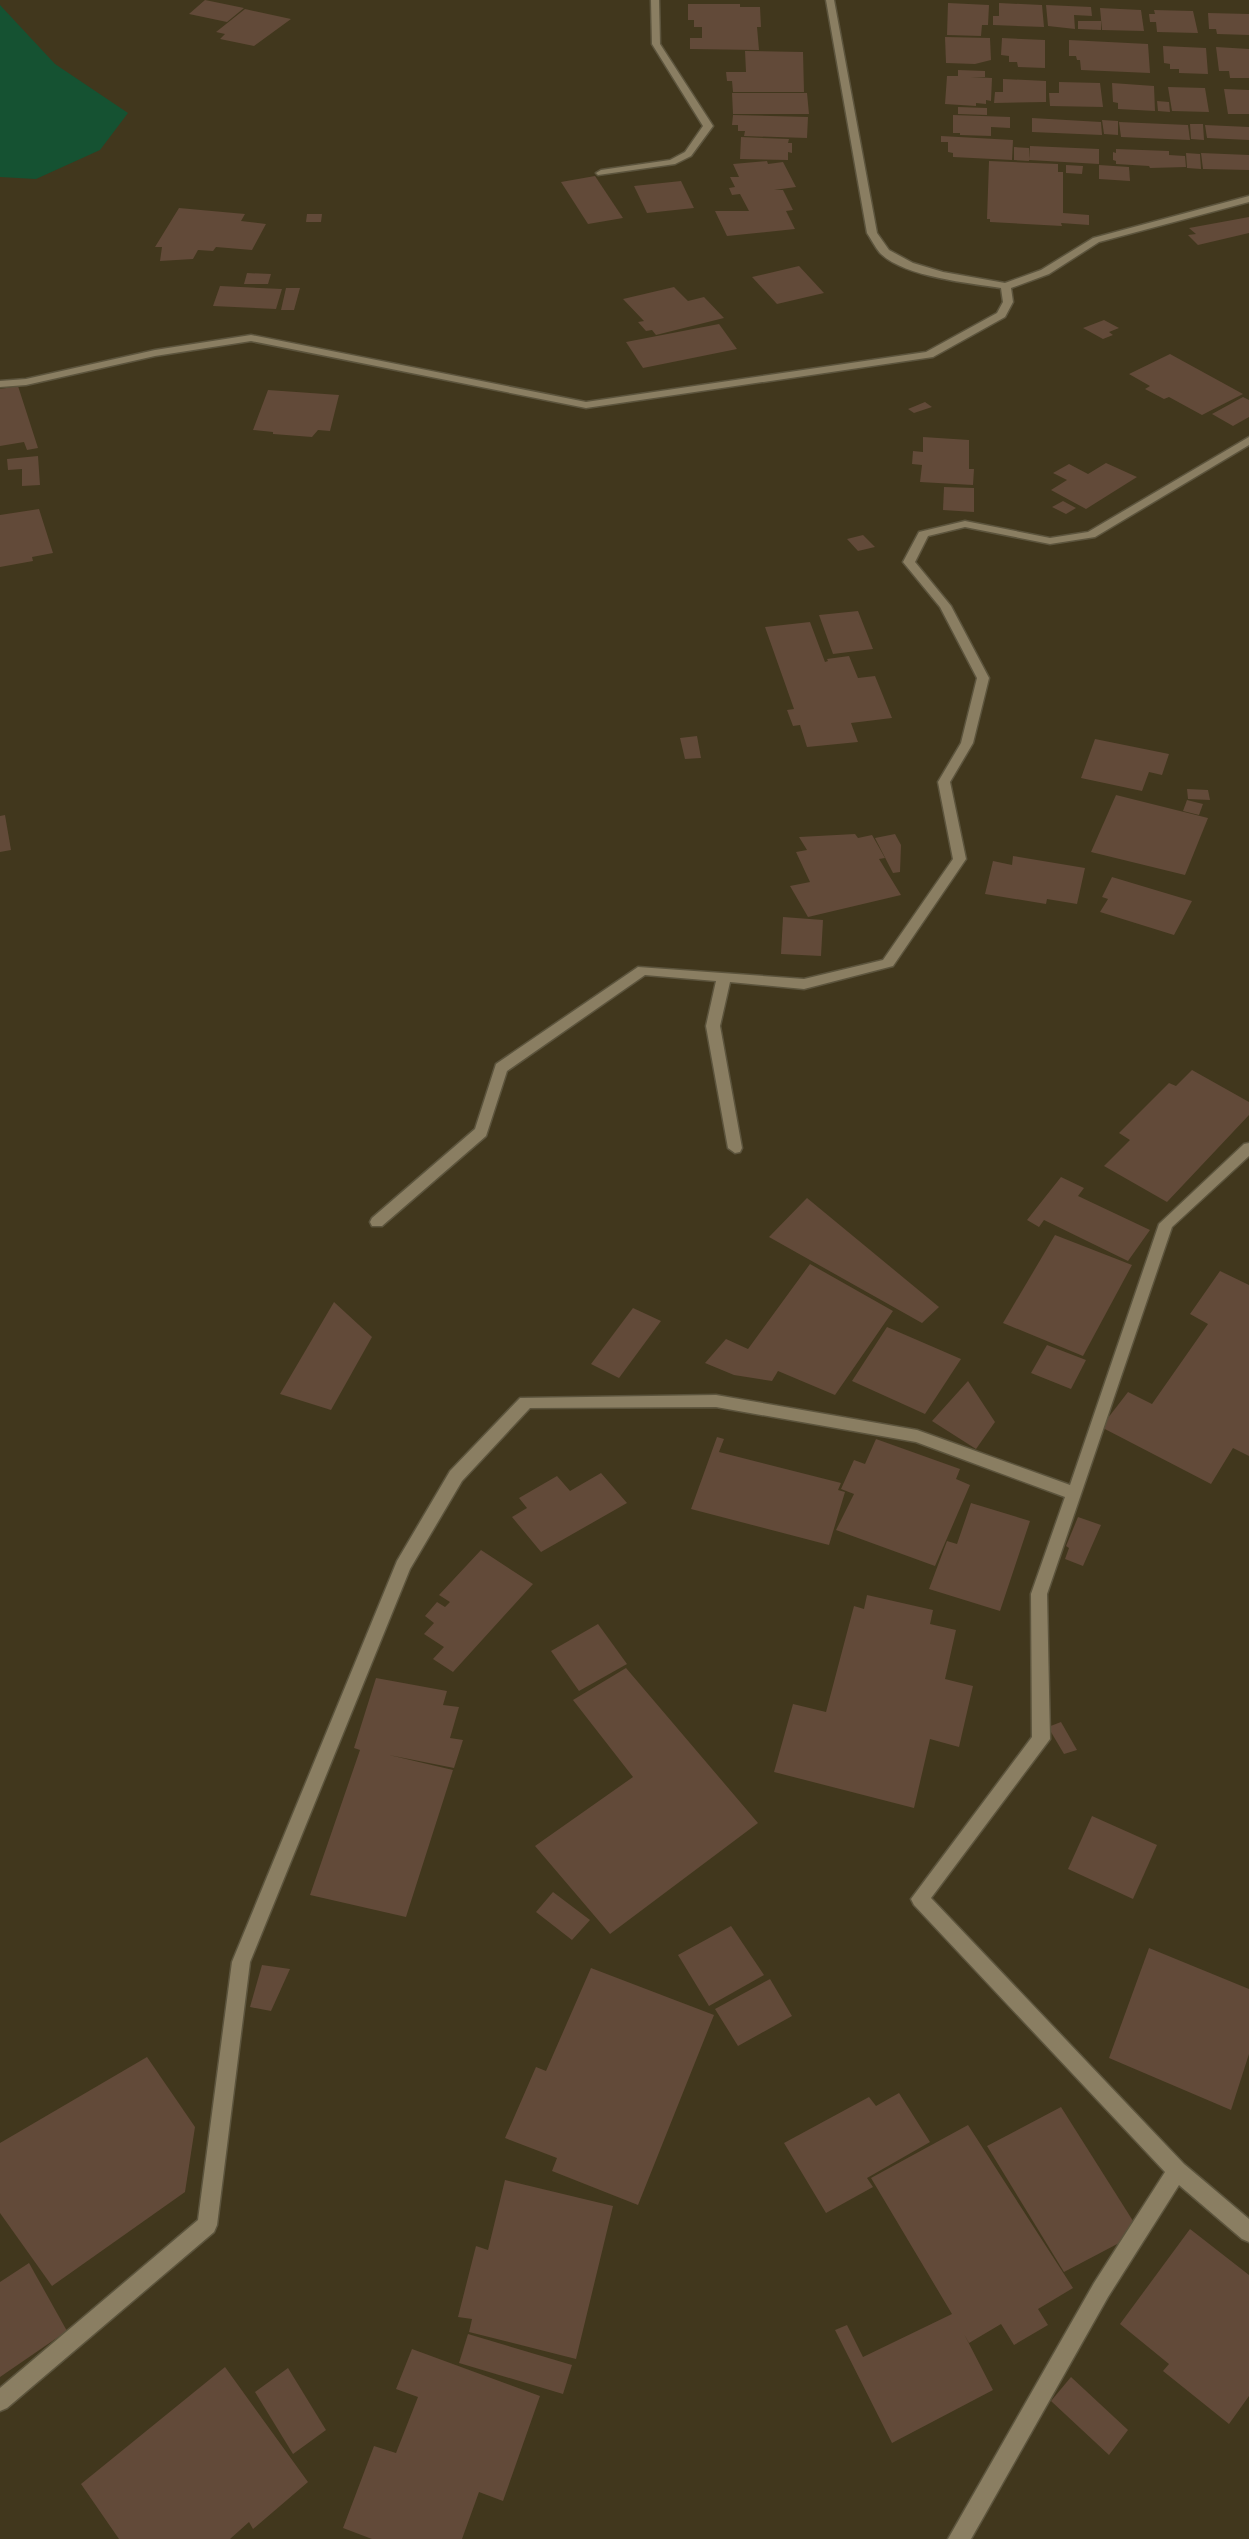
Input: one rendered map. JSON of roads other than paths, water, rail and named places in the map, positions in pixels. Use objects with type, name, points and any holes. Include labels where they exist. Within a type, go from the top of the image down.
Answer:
[{"type":"street","points":[[601,173],[672,162],[688,154],[708,126],[656,44],[655,0]]},
{"type":"street","points":[[830,0],[872,233],[886,252],[918,268],[956,278],[1005,286],[1046,272],[1096,240],[1249,199]]},
{"type":"street","points":[[0,384],[26,382],[155,353],[251,338],[586,405],[929,355],[1001,315],[1008,302],[1005,286]]},
{"type":"street","points":[[377,1222],[481,1132],[501,1068],[643,970],[804,984],[888,963],[960,859],[944,782],[967,743],[983,678],[945,606],[909,562],[923,534],[965,524],[1050,541],[1091,535],[1249,440]]},
{"type":"street","points":[[724,977],[713,1026],[735,1148]]},
{"type":"street","points":[[1249,1148],[1166,1224],[1104,1411],[1038,1594],[1041,1739],[920,1899],[1177,2171],[1249,2232]]},
{"type":"street","points":[[0,2401],[207,2225],[241,1962],[403,1566],[456,1476],[526,1402],[716,1401],[917,1436],[1074,1493]]},
{"type":"street","points":[[959,2539],[1101,2290],[1177,2171]]}]
